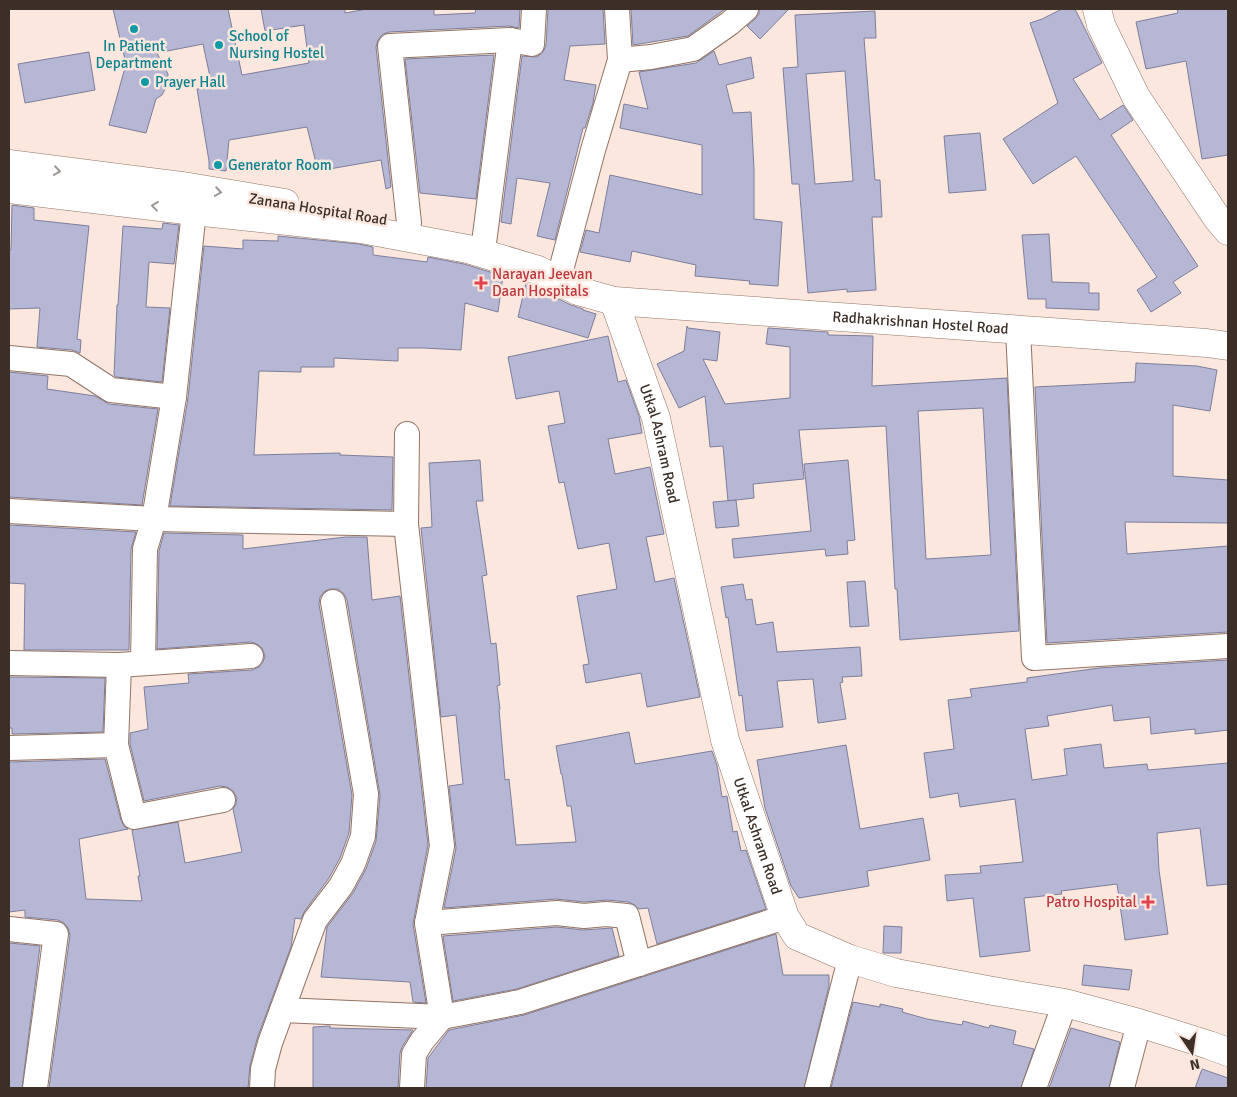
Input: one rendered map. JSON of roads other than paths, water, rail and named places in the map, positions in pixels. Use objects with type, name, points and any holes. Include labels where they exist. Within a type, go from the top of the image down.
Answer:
[{"type":"main road","points":[[1097,9],[1101,25],[1136,97],[1216,218],[1228,231]]},
{"type":"main road","name":"Zanana Hospital Road","points":[[9,164],[189,188],[409,223],[484,243],[614,301]]},
{"type":"main road","points":[[9,189],[361,229],[468,249],[570,280]]},
{"type":"main road","name":"Radhakrishnan Hostel Road","points":[[614,301],[1228,346]]},
{"type":"main road","name":"Utkal Ashram Road","points":[[614,301],[656,418],[725,740],[786,918],[797,936],[850,959],[896,973],[993,992],[1065,1003],[1209,1044],[1228,1052]]},
{"type":"street","points":[[409,223],[390,46],[510,40],[532,44],[534,9]]},
{"type":"street","points":[[570,280],[593,150],[620,60],[617,9]]},
{"type":"street","points":[[620,60],[651,57],[693,49],[730,23],[746,9]]},
{"type":"street","points":[[484,243],[510,40]]},
{"type":"street","points":[[143,663],[145,549],[154,519],[174,397],[194,211]]},
{"type":"street","points":[[1018,330],[1034,658],[1228,646]]},
{"type":"street","points":[[9,358],[71,364],[111,390],[174,397]]},
{"type":"street","points":[[407,434],[406,524],[442,846],[427,923],[442,1017],[414,1054],[412,1088]]},
{"type":"street","points":[[9,510],[154,519],[406,524]]},
{"type":"street","points":[[262,1088],[263,1069],[270,1043],[315,920],[341,886],[353,864],[362,836],[366,794],[333,602]]},
{"type":"street","points":[[9,663],[119,665],[251,656]]},
{"type":"street","points":[[119,665],[116,745],[134,818],[223,800]]},
{"type":"street","points":[[9,748],[116,745]]},
{"type":"street","points":[[427,923],[557,913],[584,916],[606,914],[628,916],[639,964]]},
{"type":"street","points":[[282,1010],[442,1017],[520,1002],[786,918]]},
{"type":"street","points":[[9,929],[56,934],[34,1088]]},
{"type":"street","points":[[817,1088],[850,959]]},
{"type":"street","points":[[1034,1088],[1065,1003]]},
{"type":"street","points":[[1122,1088],[1139,1024]]},
{"type":"place","name":"In Patient Department","points":[[134,29]]},
{"type":"place","name":"School of Nursing Hostel","points":[[219,45]]},
{"type":"place","name":"Prayer Hall","points":[[145,82]]},
{"type":"place","name":"Generator Room","points":[[218,165]]},
{"type":"place","name":"Narayan Jeevan Daan Hospitals","points":[[481,283]]},
{"type":"place","name":"Patro Hospital","points":[[1148,902]]}]
